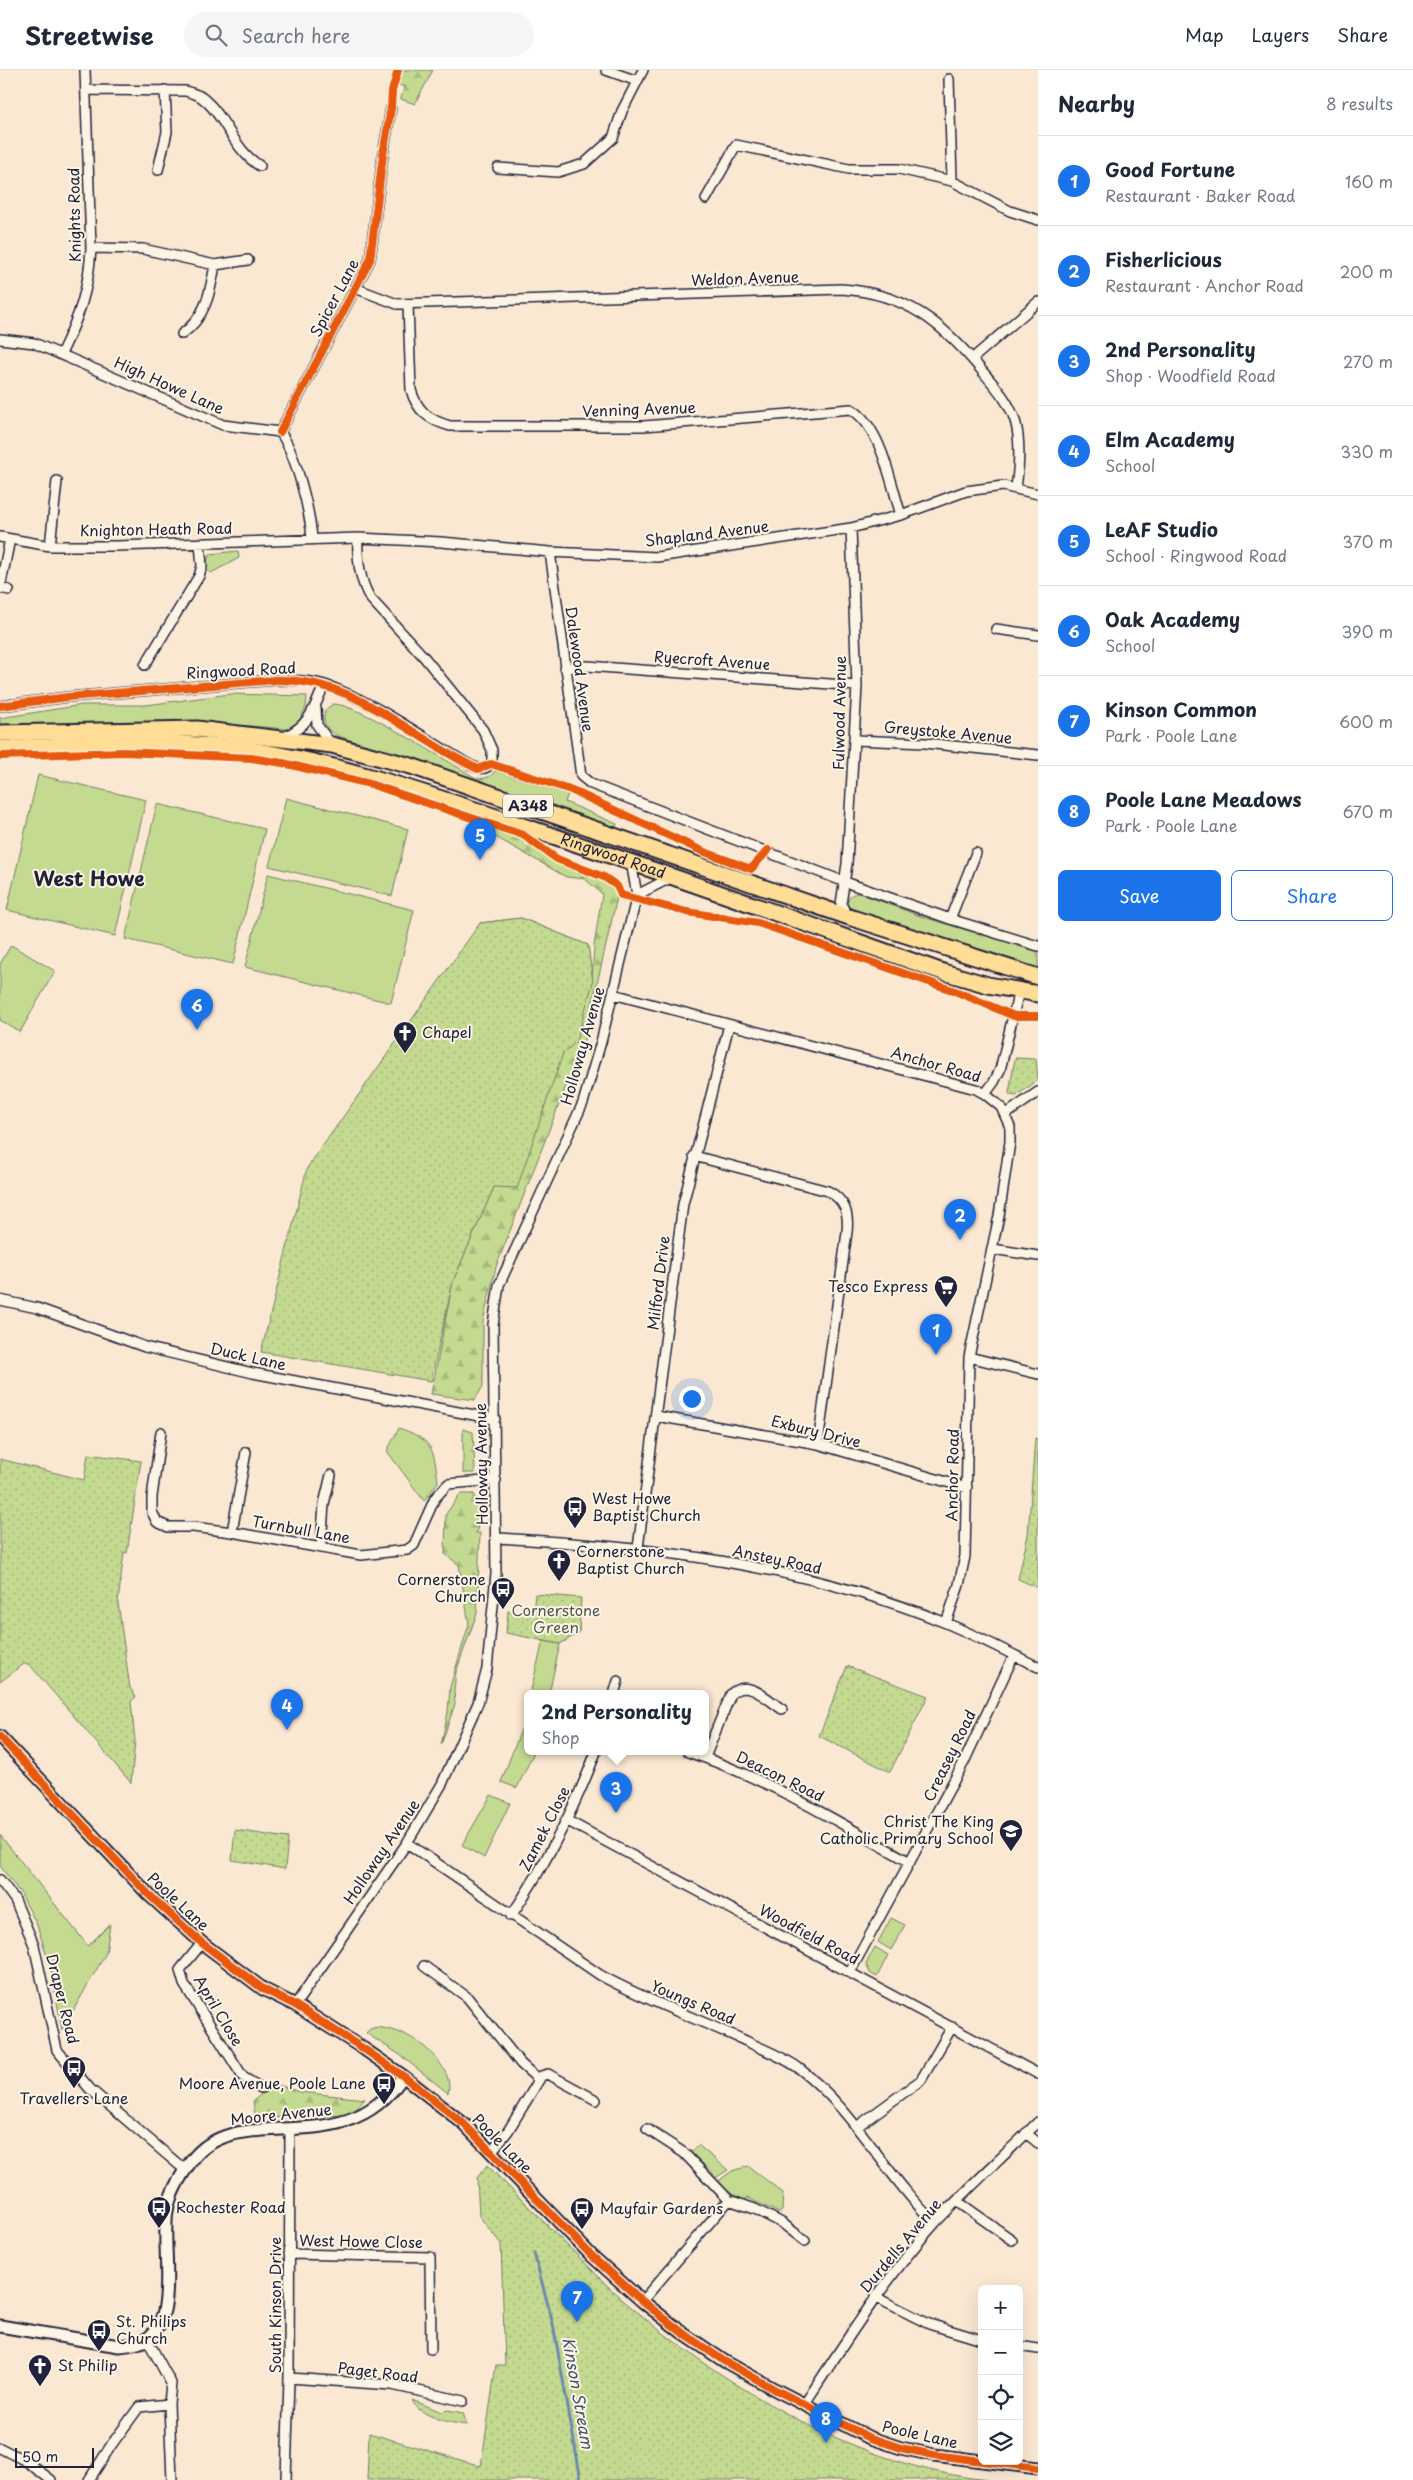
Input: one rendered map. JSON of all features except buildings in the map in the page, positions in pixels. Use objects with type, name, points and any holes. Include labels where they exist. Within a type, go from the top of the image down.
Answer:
[{"type":"highway","name":"Ringwood Road","points":[[0,733],[196,729],[332,745],[411,766],[848,916],[1038,977]]},
{"type":"highway","name":"Ringwood Road","points":[[0,748],[77,744],[184,745],[249,750],[306,760],[389,781],[631,862],[940,971],[1038,994]]},
{"type":"street","name":"Knights Road","points":[[61,354],[84,298],[90,276],[91,248],[84,70]]},
{"type":"street","points":[[606,70],[637,81]]},
{"type":"street","points":[[498,168],[558,172],[584,164],[613,138],[622,111],[644,70]]},
{"type":"street","points":[[949,79],[952,181]]},
{"type":"street","points":[[86,90],[186,91],[200,96],[210,106],[248,159],[260,166]]},
{"type":"street","points":[[158,170],[164,149],[166,132],[165,90]]},
{"type":"street","name":"Spicer Lane","points":[[280,432],[372,252],[383,155],[391,108]]},
{"type":"street","points":[[706,198],[736,144],[850,169],[899,169],[952,181],[1010,211],[1038,220]]},
{"type":"street","points":[[91,248],[143,249],[215,265],[248,260]]},
{"type":"street","points":[[182,334],[200,318],[210,297],[215,265]]},
{"type":"street","name":"Weldon Avenue","points":[[355,288],[398,304],[841,289],[860,290],[895,299],[915,308],[932,319],[972,359],[1003,398],[1015,423],[1019,454],[1016,488]]},
{"type":"street","points":[[972,359],[1038,302]]},
{"type":"street","name":"Venning Avenue","points":[[408,304],[411,390],[415,402],[424,414],[436,422],[450,426],[644,426],[852,409],[861,415],[874,435],[901,515]]},
{"type":"street","name":"High Howe Lane","points":[[0,339],[34,343],[223,425],[280,432]]},
{"type":"street","points":[[280,432],[286,439],[302,489],[312,539]]},
{"type":"street","points":[[50,546],[57,481]]},
{"type":"street","name":"Shapland Avenue","points":[[312,539],[358,538],[441,542],[550,552],[657,557],[851,528],[901,515],[966,491],[990,487],[1016,488],[1038,494]]},
{"type":"street","name":"Fulwood Avenue","points":[[841,897],[845,882],[857,686],[851,528]]},
{"type":"street","name":"Knighton Heath Road","points":[[0,537],[50,546],[200,544],[312,539]]},
{"type":"street","name":"Ringwood Road","points":[[0,706],[68,697],[276,680],[309,681],[354,696],[470,765],[478,769],[486,768],[492,761],[492,750],[483,730],[424,657],[370,598],[360,576],[358,538]]},
{"type":"street","points":[[3,588],[10,539]]},
{"type":"street","points":[[146,665],[198,576],[202,566],[200,544]]},
{"type":"street","name":"Dalewood Avenue","points":[[550,552],[581,776],[591,784],[845,882]]},
{"type":"street","points":[[996,629],[1038,635]]},
{"type":"street","name":"Ryecroft Avenue","points":[[565,668],[587,666],[857,686]]},
{"type":"street","points":[[283,738],[298,731],[307,722],[324,685]]},
{"type":"street","points":[[316,705],[317,726],[332,745]]},
{"type":"street","name":"Greystoke Avenue","points":[[855,740],[926,744],[1038,755]]},
{"type":"street","points":[[950,919],[977,865],[976,853]]},
{"type":"street","name":"Holloway Avenue","points":[[295,2005],[407,1843],[442,1784],[478,1703],[487,1669],[491,1637],[496,1538],[493,1326],[500,1284],[583,1103],[613,994],[637,895],[631,862]]},
{"type":"street","points":[[637,895],[672,877]]},
{"type":"street","points":[[845,882],[950,919],[1038,946]]},
{"type":"street","points":[[822,906],[830,905],[841,897]]},
{"type":"street","points":[[841,897],[841,904],[848,916]]},
{"type":"street","points":[[986,1094],[1000,1070],[1020,991]]},
{"type":"street","name":"Anchor Road","points":[[613,994],[927,1075],[986,1094],[1001,1108],[1005,1115],[1010,1127],[1007,1175],[969,1357],[965,1556],[959,1585],[946,1623]]},
{"type":"street","name":"Milford Drive","points":[[638,1548],[683,1204],[694,1156],[730,1025]]},
{"type":"street","points":[[1005,1115],[1038,1092]]},
{"type":"street","points":[[694,1156],[828,1191],[836,1195],[847,1210],[847,1232],[818,1444]]},
{"type":"street","points":[[993,1249],[1038,1256]]},
{"type":"street","name":"Duck Lane","points":[[0,1300],[36,1308],[145,1347],[259,1375],[495,1419]]},
{"type":"street","points":[[969,1357],[1038,1374]]},
{"type":"street","name":"Exbury Drive","points":[[656,1416],[818,1444],[967,1488]]},
{"type":"street","name":"Turnbull Lane","points":[[161,1432],[152,1497],[152,1512],[157,1522],[168,1527],[193,1527],[232,1532],[321,1546],[361,1555],[407,1550],[414,1545],[435,1498],[448,1484],[496,1480]]},
{"type":"street","points":[[232,1532],[246,1452]]},
{"type":"street","points":[[321,1546],[324,1504],[331,1475]]},
{"type":"street","name":"Anstey Road","points":[[496,1538],[591,1543],[638,1548],[773,1571],[892,1604],[946,1623],[1038,1667]]},
{"type":"street","name":"Creasey Road","points":[[850,1972],[964,1762],[1014,1655]]},
{"type":"street","points":[[615,1690],[618,1681]]},
{"type":"street","points":[[709,1747],[731,1694],[736,1689],[748,1688],[782,1709]]},
{"type":"street","name":"Poole Lane","points":[[0,1737],[149,1895],[202,1943],[263,1989],[295,2005],[403,2076],[464,2124],[592,2256],[642,2301],[684,2334],[724,2361],[804,2405],[868,2437],[901,2448],[944,2457],[1038,2468]]},
{"type":"street","name":"Zamek Close","points":[[511,1916],[536,1878],[566,1820],[595,1755]]},
{"type":"street","name":"Deacon Road","points":[[698,1755],[812,1806],[910,1862]]},
{"type":"street","name":"Woodfield Road","points":[[566,1820],[1038,2074]]},
{"type":"street","name":"Youngs Road","points":[[407,1843],[577,1961],[629,1991],[727,2033],[798,2067],[822,2087],[858,2126],[894,2179],[915,2204],[935,2223]]},
{"type":"street","name":"Draper Road","points":[[0,1880],[15,1900],[34,1944],[57,2050],[90,2089],[185,2170]]},
{"type":"street","name":"April Close","points":[[202,1943],[180,1970],[184,1984],[243,2077],[261,2088]]},
{"type":"street","points":[[424,1966],[467,1997],[521,2064],[539,2080]]},
{"type":"street","points":[[858,2126],[921,2080],[952,2027]]},
{"type":"street","points":[[492,2151],[508,2131],[541,2076],[548,2074],[596,2100]]},
{"type":"street","name":"Moore Avenue","points":[[147,2339],[155,2332],[166,2304],[167,2210],[173,2191],[185,2170],[206,2146],[225,2136],[247,2131],[290,2130],[343,2123],[368,2113],[388,2098],[403,2076]]},
{"type":"street","name":"Durdells Avenue","points":[[804,2405],[875,2296],[935,2223],[1038,2122]]},
{"type":"street","points":[[647,2129],[684,2153],[729,2200],[755,2209],[782,2223],[805,2241]]},
{"type":"street","name":"South Kinson Drive","points":[[286,2480],[289,2378],[290,2130]]},
{"type":"street","points":[[1026,2134],[1038,2143]]},
{"type":"street","points":[[642,2301],[729,2200]]},
{"type":"street","points":[[957,2201],[1012,2240]]},
{"type":"street","name":"West Howe Close","points":[[289,2254],[430,2258],[431,2349]]},
{"type":"street","points":[[875,2296],[929,2324],[978,2339]]},
{"type":"street","points":[[0,2326],[119,2346],[147,2339],[171,2383],[169,2404],[172,2480]]},
{"type":"street","points":[[1023,2347],[1038,2349]]},
{"type":"street","name":"Paget Road","points":[[289,2378],[392,2385],[463,2401]]},
{"type":"street","points":[[89,2480],[139,2407],[169,2404]]},
{"type":"street","points":[[0,2448],[26,2461],[51,2480]]},
{"type":"green space","points":[[398,70],[433,70],[415,104],[401,99],[404,87],[397,84],[395,77]]},
{"type":"green space","points":[[238,551],[239,558],[211,573],[207,570],[207,561],[210,554]]},
{"type":"green space","points":[[230,694],[307,696],[306,707],[299,721],[287,729],[237,725],[117,722],[0,726],[0,718],[82,705],[146,705]]},
{"type":"green space","points":[[333,704],[345,706],[382,723],[476,778],[487,778],[495,771],[568,794],[565,802],[617,824],[616,828],[338,736],[328,729],[324,719],[325,710]]},
{"type":"green space","points":[[38,775],[146,800],[115,936],[7,910]]},
{"type":"green space","points":[[286,798],[408,829],[392,896],[269,866]]},
{"type":"green space","points":[[157,804],[265,829],[233,964],[125,939]]},
{"type":"green space","points":[[495,829],[523,839],[557,864],[605,880],[618,893],[584,1040],[496,1267],[483,1321],[483,1386],[475,1400],[431,1394],[453,1281],[494,1187],[480,923],[521,918],[588,945],[592,978],[594,946],[602,894],[585,879],[566,877],[494,836]]},
{"type":"green space","points":[[268,874],[414,910],[391,1003],[245,967]]},
{"type":"green space","points":[[859,893],[923,917],[1038,951],[1038,970],[910,930],[850,908],[847,903],[849,898],[853,894]]},
{"type":"green space","points":[[521,918],[588,945],[593,982],[576,1042],[563,1053],[517,1188],[494,1187],[453,1281],[431,1381],[261,1352],[307,1168],[480,923]]},
{"type":"green space","points":[[11,945],[55,971],[20,1032],[0,1020],[0,964]]},
{"type":"green space","points":[[1015,1058],[1036,1059],[1038,1080],[1016,1096],[1009,1093]]},
{"type":"green space","points":[[399,1428],[425,1441],[433,1453],[438,1482],[424,1501],[387,1451]]},
{"type":"green space","points":[[463,1429],[473,1432],[475,1473],[463,1473]]},
{"type":"green space","points":[[1035,1438],[1038,1439],[1038,1588],[1018,1579],[1028,1535]]},
{"type":"green space","points":[[88,1454],[141,1461],[127,1553],[124,1552],[118,1603],[130,1688],[136,1697],[131,1701],[135,1741],[131,1783],[29,1664],[24,1664],[0,1682],[0,1459],[84,1480]]},
{"type":"green space","points":[[460,1494],[474,1494],[478,1509],[479,1519],[476,1533],[480,1533],[477,1613],[456,1672],[455,1704],[441,1745],[448,1712],[450,1687],[469,1624],[459,1565],[445,1554],[446,1514]]},
{"type":"green space","name":"Cornerstone Green","points":[[535,1594],[581,1598],[579,1633],[560,1644],[506,1633],[508,1611],[533,1613]]},
{"type":"green space","points":[[543,1641],[560,1644],[550,1690],[531,1690]]},
{"type":"green space","points":[[847,1666],[928,1696],[890,1772],[819,1736]]},
{"type":"green space","points":[[524,1725],[524,1755],[533,1755],[517,1788],[501,1782]]},
{"type":"green space","points":[[491,1795],[510,1803],[484,1858],[462,1845]]},
{"type":"green space","points":[[235,1830],[288,1838],[285,1869],[232,1860]]},
{"type":"green space","points":[[0,1835],[88,1946],[110,1924],[106,1953],[62,2030],[51,1969],[37,1925],[21,1894],[0,1866]]},
{"type":"green space","points":[[891,1918],[905,1925],[891,1950],[878,1942]]},
{"type":"green space","points":[[875,1947],[888,1955],[877,1977],[870,1973],[866,1964]]},
{"type":"green space","points":[[377,2027],[404,2034],[428,2050],[436,2058],[447,2075],[448,2093],[400,2055],[366,2033],[370,2029]]},
{"type":"green space","points":[[278,2085],[300,2092],[365,2099],[351,2115],[262,2118],[255,2116],[253,2101],[266,2090]]},
{"type":"green space","points":[[698,2145],[728,2170],[714,2179],[713,2173],[691,2153]]},
{"type":"green space","points":[[487,2165],[622,2299],[668,2337],[752,2394],[844,2441],[892,2459],[941,2472],[989,2480],[367,2480],[369,2433],[481,2466],[496,2365],[505,2365],[501,2244],[479,2216],[477,2178]]},
{"type":"green space","points":[[748,2166],[783,2193],[782,2211],[779,2213],[748,2198],[744,2200],[732,2194],[717,2182],[732,2171]]},
{"type":"green space","points":[[412,2400],[442,2412],[448,2410],[463,2413],[467,2425],[444,2421],[428,2415],[421,2411]]},
{"type":"waterway","name":"Kinson Stream","points":[[534,2253],[553,2324],[581,2480]]},
{"type":"cycle path","points":[[280,432],[370,260],[392,91],[398,70]]},
{"type":"cycle path","points":[[0,706],[68,697],[275,680],[304,682],[331,688],[357,699],[478,769],[491,764],[571,790],[702,851],[751,869],[768,850]]},
{"type":"cycle path","points":[[0,756],[124,752],[251,758],[283,763],[370,784],[523,835],[557,859],[604,877],[617,886],[621,895],[687,912],[758,923],[955,991],[1014,1016],[1038,1016]]},
{"type":"cycle path","points":[[0,1737],[149,1895],[202,1943],[263,1989],[295,2005],[364,2049],[403,2076],[464,2124],[592,2256],[642,2301],[684,2334],[724,2361],[774,2389],[868,2437],[901,2448],[934,2455],[1038,2468]]},
{"type":"place","name":"LeAF Studio","points":[[480,860]]},
{"type":"place","name":"Oak Academy","points":[[197,1030]]},
{"type":"place","name":"Chapel","points":[[405,1054]]},
{"type":"place","name":"Fisherlicious","points":[[960,1240]]},
{"type":"place","name":"Tesco Express","points":[[946,1308]]},
{"type":"place","name":"Good Fortune","points":[[936,1355]]},
{"type":"place","name":"West Howe Baptist Church","points":[[575,1529]]},
{"type":"place","name":"Cornerstone Baptist Church","points":[[559,1582]]},
{"type":"place","name":"Cornerstone Church","points":[[503,1610]]},
{"type":"place","name":"Elm Academy","points":[[287,1730]]},
{"type":"place","name":"2nd Personality","points":[[616,1813]]},
{"type":"place","name":"Christ The King Catholic Primary School","points":[[1011,1852]]},
{"type":"place","name":"Travellers Lane","points":[[74,2089]]},
{"type":"place","name":"Moore Avenue, Poole Lane","points":[[384,2105]]},
{"type":"place","name":"Rochester Road","points":[[159,2229]]},
{"type":"place","name":"Mayfair Gardens","points":[[582,2230]]},
{"type":"place","name":"Kinson Common","points":[[577,2322]]},
{"type":"place","name":"St. Philips Church","points":[[99,2352]]},
{"type":"place","name":"St Philip","points":[[40,2387]]},
{"type":"place","name":"Poole Lane Meadows","points":[[826,2443]]},
{"type":"district","name":"West Howe","points":[[89,879]]}]
